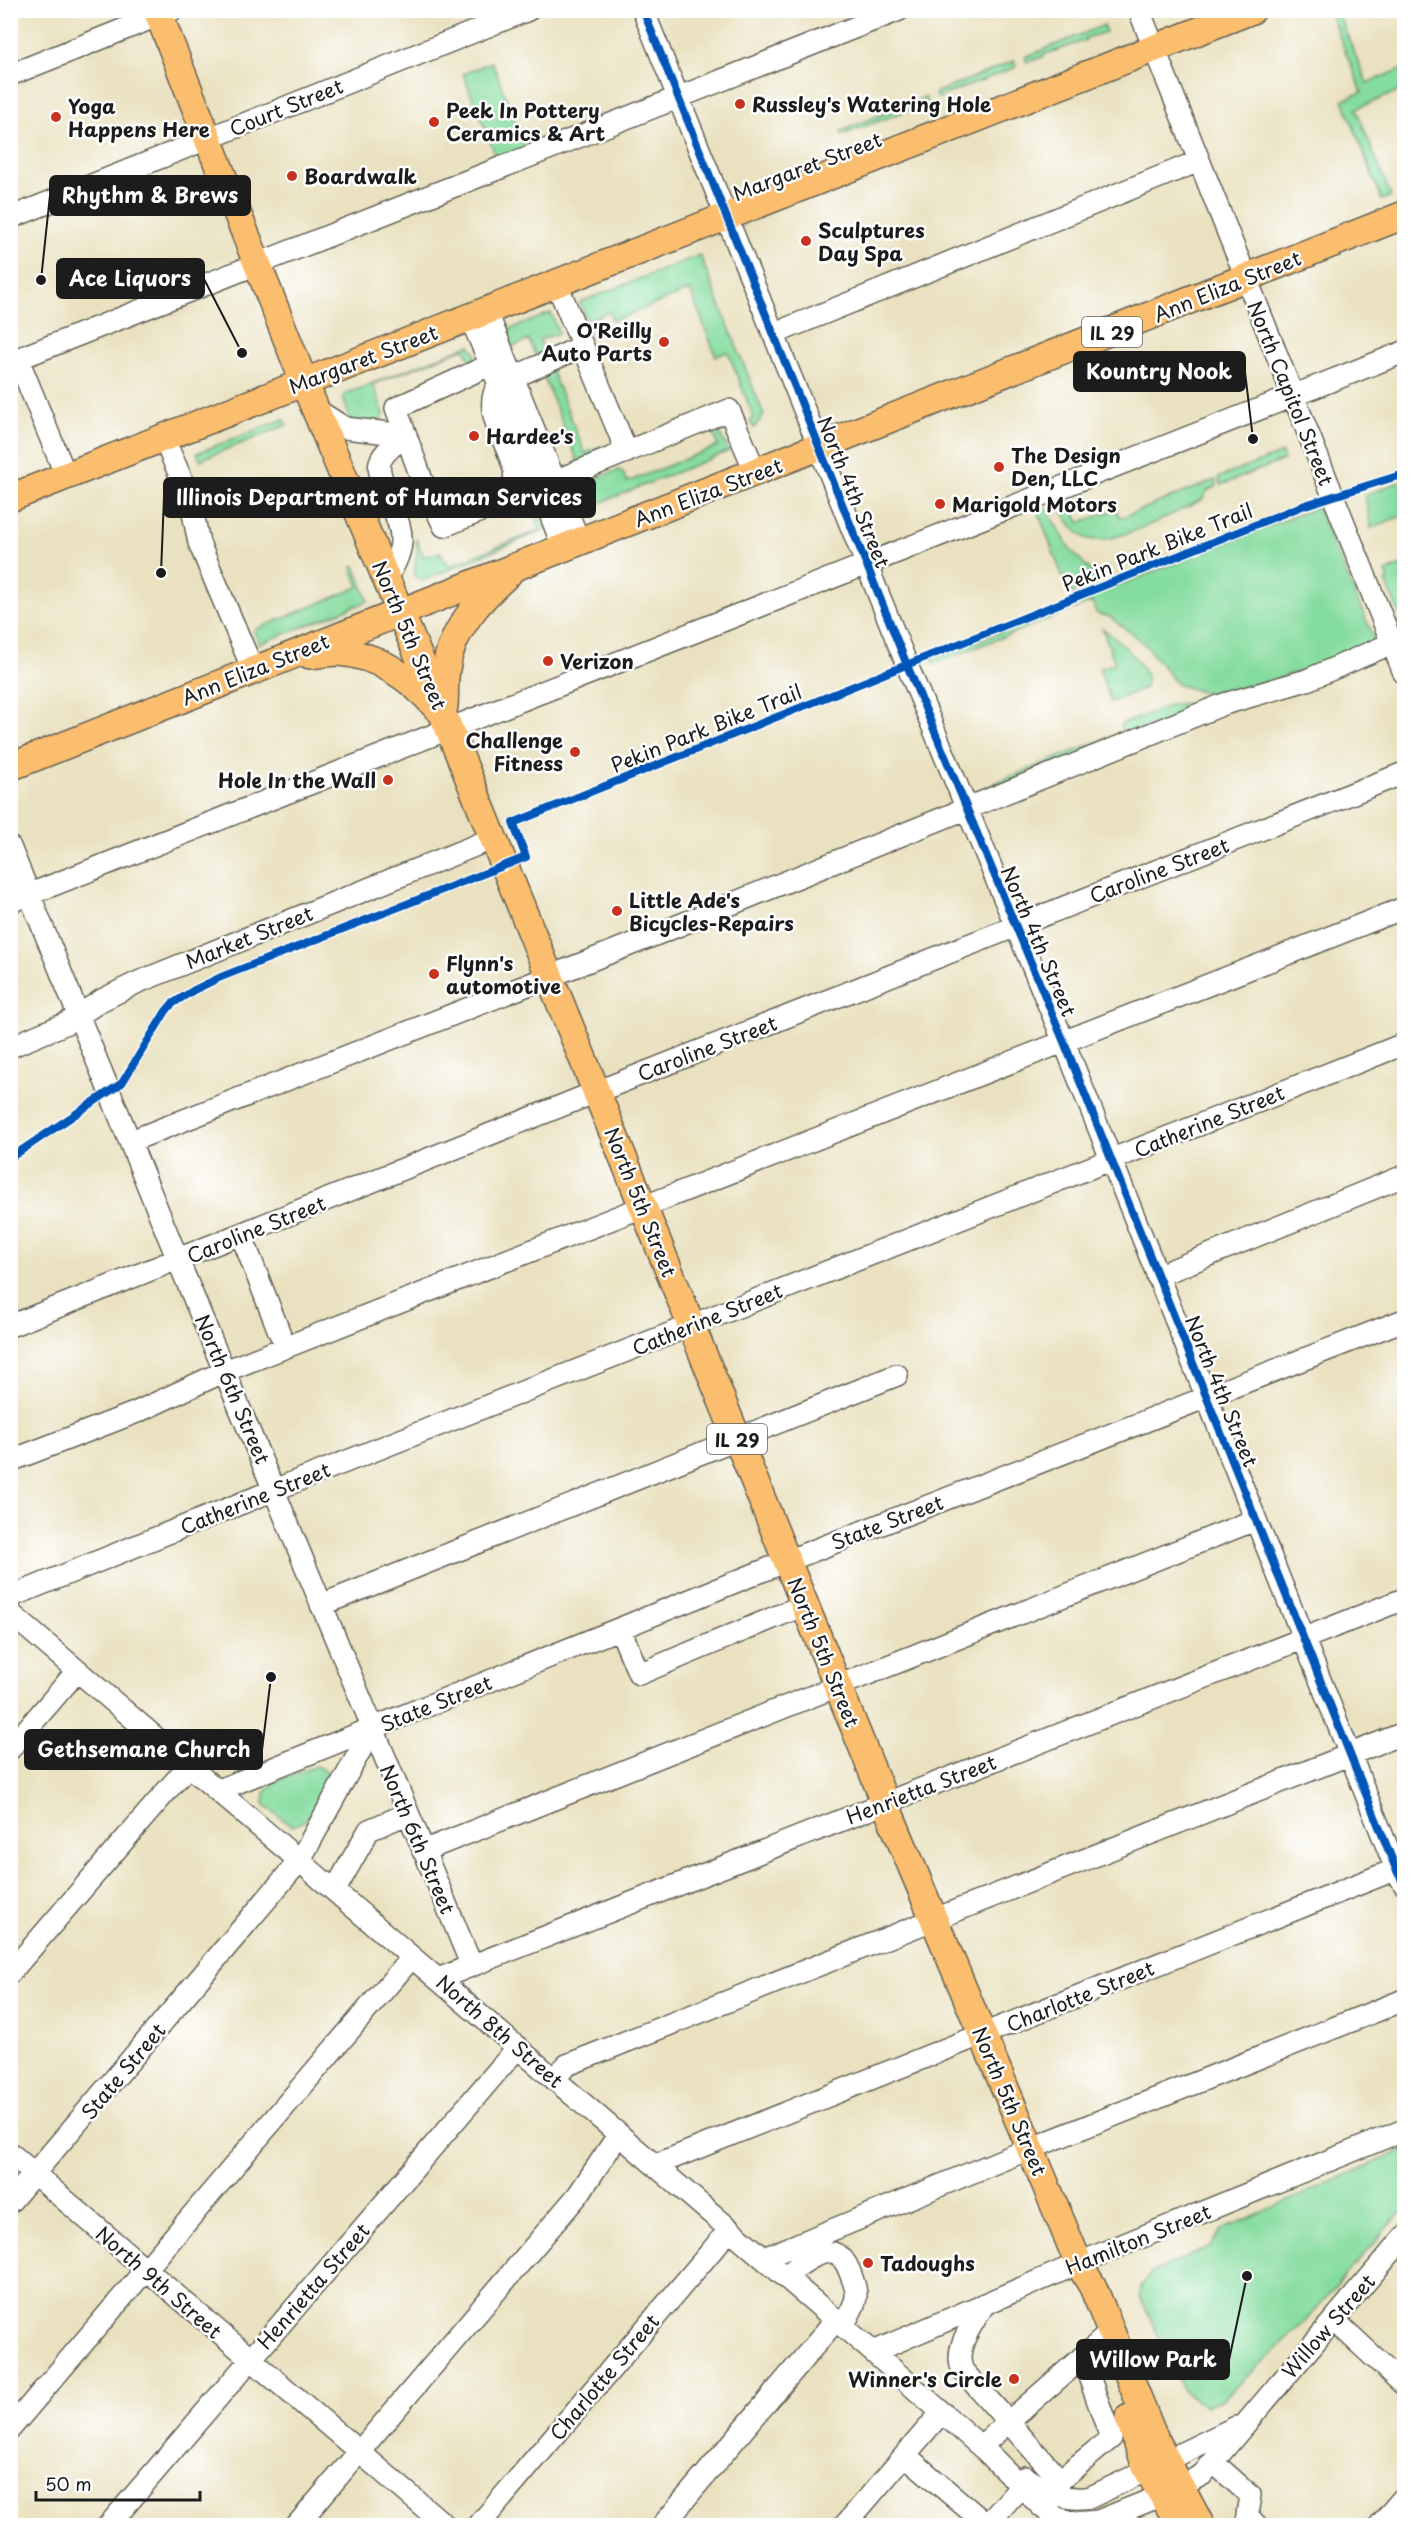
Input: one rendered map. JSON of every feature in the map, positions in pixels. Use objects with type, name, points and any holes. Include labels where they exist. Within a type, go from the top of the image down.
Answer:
[{"type":"main road","name":"Margaret Street","points":[[10,498],[1252,10]]},
{"type":"main road","name":"North 5th Street","points":[[163,12],[209,138],[304,382],[447,723],[885,1803],[1079,2264],[1094,2287],[1098,2344],[1126,2416],[1152,2433],[1157,2464],[1172,2491],[1201,2526]]},
{"type":"main road","name":"Ann Eliza Street","points":[[10,767],[571,544],[819,449],[1404,215]]},
{"type":"main road","points":[[447,723],[446,668],[461,625],[491,589],[515,567]]},
{"type":"main road","points":[[285,657],[338,652],[387,665],[426,695],[447,723]]},
{"type":"main road","name":"North 5th Street","points":[[1172,2491],[1181,2526]]},
{"type":"street","name":"Court Street","points":[[10,218],[528,10]]},
{"type":"street","name":"North 4th Street","points":[[643,10],[866,565],[1064,1042],[1303,1640],[1402,1873]]},
{"type":"street","points":[[66,476],[14,361],[899,10]]},
{"type":"street","name":"North Capitol Street","points":[[1139,10],[1292,396],[1398,640],[1404,674]]},
{"type":"street","points":[[10,75],[163,12]]},
{"type":"street","points":[[773,334],[1199,162]]},
{"type":"street","points":[[556,282],[627,452]]},
{"type":"street","points":[[478,314],[571,544]]},
{"type":"street","points":[[422,480],[439,502],[452,510],[464,509],[501,497],[513,486],[516,475],[494,418],[491,402],[506,381],[583,346]]},
{"type":"street","points":[[20,898],[447,723],[866,565],[1404,352]]},
{"type":"street","points":[[497,361],[396,408],[422,480],[444,526],[729,410],[756,473]]},
{"type":"street","points":[[315,408],[345,428],[406,435]]},
{"type":"street","points":[[387,577],[399,559],[402,544],[400,526],[380,473],[380,461],[390,448],[406,435]]},
{"type":"street","points":[[164,437],[190,498],[199,543],[253,670]]},
{"type":"street","points":[[132,1141],[549,977],[1224,704],[1307,680],[1398,640]]},
{"type":"street","name":"Caroline Street","points":[[10,1326],[1404,773]]},
{"type":"street","name":"Market Street","points":[[10,1047],[67,1023],[102,999],[136,983],[494,838]]},
{"type":"street","name":"North 6th Street","points":[[10,847],[20,898],[80,1015],[178,1260],[471,1964]]},
{"type":"street","points":[[10,1461],[137,1412],[225,1371],[1404,908]]},
{"type":"street","name":"Catherine Street","points":[[10,1597],[274,1490],[1404,1044]]},
{"type":"street","points":[[1157,1276],[1404,1176]]},
{"type":"street","points":[[241,1234],[280,1334]]},
{"type":"street","name":"State Street","points":[[219,1790],[787,1561],[1404,1320]]},
{"type":"street","points":[[321,1605],[897,1375]]},
{"type":"street","points":[[423,1851],[838,1688],[1255,1520]]},
{"type":"street","name":"Henrietta Street","points":[[438,1979],[471,1964],[1404,1599]]},
{"type":"street","points":[[620,1629],[639,1674],[804,1605]]},
{"type":"street","name":"North 8th Street","points":[[10,1613],[840,2323],[1023,2482],[1049,2513],[1068,2523],[1121,2518],[1172,2491]]},
{"type":"street","points":[[10,1749],[78,1670]]},
{"type":"street","name":"State Street","points":[[10,2202],[300,1860],[372,1729]]},
{"type":"street","points":[[554,2078],[567,2066],[1404,1733]]},
{"type":"street","points":[[10,1973],[189,1765]]},
{"type":"street","points":[[335,1890],[369,1830],[407,1814]]},
{"type":"street","name":"Charlotte Street","points":[[655,2165],[982,2035],[1402,1873]]},
{"type":"street","points":[[10,2429],[412,1957]]},
{"type":"street","points":[[764,2258],[1031,2148],[1404,2000]]},
{"type":"street","name":"Henrietta Street","points":[[108,2526],[518,2047]]},
{"type":"street","name":"Hamilton Street","points":[[873,2352],[1404,2130]]},
{"type":"street","points":[[296,2526],[578,2195],[619,2134]]},
{"type":"street","name":"North 9th Street","points":[[10,2153],[446,2526]]},
{"type":"street","name":"Charlotte Street","points":[[478,2526],[730,2229]]},
{"type":"street","name":"Willow Street","points":[[1172,2491],[1202,2475],[1214,2463],[1252,2414],[1404,2238]]},
{"type":"street","points":[[662,2526],[840,2323],[857,2299],[858,2291],[844,2258],[837,2252],[824,2253],[808,2259],[785,2276]]},
{"type":"street","points":[[984,2304],[959,2352],[959,2362],[963,2371],[1008,2422],[1060,2480],[1111,2438],[1126,2416],[1098,2344],[1008,2422],[984,2449]]},
{"type":"street","points":[[1334,2320],[1404,2385]]},
{"type":"street","points":[[844,2526],[942,2412]]},
{"type":"street","name":"Willow Street","points":[[1157,2464],[1225,2434],[1252,2414]]},
{"type":"street","points":[[905,2455],[987,2525],[1023,2482]]},
{"type":"street","points":[[1214,2463],[1250,2495],[1247,2515],[1257,2526]]},
{"type":"street","name":"North 8th Street","points":[[1023,2482],[1075,2500],[1091,2497],[1157,2464]]},
{"type":"street","points":[[1379,2526],[1404,2497]]},
{"type":"green space","points":[[1329,11],[1337,11],[1367,83],[1404,68],[1404,89],[1356,109],[1391,196],[1382,200],[1343,100],[1362,92]]},
{"type":"green space","points":[[1104,25],[1106,32],[1085,38],[1086,40],[1027,62],[1025,57]]},
{"type":"green space","points":[[1014,61],[1016,67],[937,98],[935,93]]},
{"type":"green space","points":[[492,62],[528,153],[499,164],[463,74]]},
{"type":"green space","points":[[925,97],[927,103],[842,135],[841,131]]},
{"type":"green space","points":[[700,255],[764,415],[754,428],[750,422],[753,416],[728,352],[716,356],[690,290],[613,321],[609,312],[589,320],[585,317],[580,302]]},
{"type":"green space","points":[[551,313],[559,333],[540,340],[545,354],[536,357],[529,340],[511,347],[505,331]]},
{"type":"green space","points":[[470,345],[475,352],[475,363],[472,364],[465,348],[373,384],[384,414],[381,424],[350,420],[343,397],[345,394]]},
{"type":"green space","points":[[551,369],[585,453],[603,446],[605,451],[578,462],[542,373]]},
{"type":"green space","points":[[284,419],[287,425],[200,460],[197,453]]},
{"type":"green space","points":[[717,428],[729,451],[600,503],[591,480],[618,470],[623,472],[627,482],[718,446],[713,431]]},
{"type":"green space","points":[[1282,453],[1284,460],[1221,485],[1218,478]]},
{"type":"green space","points":[[1215,480],[1217,486],[1208,490],[1202,500],[1143,528],[1109,539],[1095,540],[1084,537],[1074,529],[1054,495],[1066,490],[1079,523],[1116,509],[1120,518]]},
{"type":"green space","points":[[1404,480],[1404,515],[1371,528],[1365,495]]},
{"type":"green space","points":[[1042,501],[1070,549],[1093,573],[1096,584],[1069,594],[1035,504]]},
{"type":"green space","points":[[1317,507],[1374,638],[1366,650],[1226,695],[1208,694],[1177,684],[1146,646],[1108,616],[1097,614],[1092,602],[934,664],[932,659]]},
{"type":"green space","points":[[535,512],[547,529],[424,580],[419,580],[414,575],[416,538],[424,557],[440,552],[449,566],[540,530],[533,513]]},
{"type":"green space","points":[[1404,564],[1404,625],[1386,582],[1389,579],[1386,572]]},
{"type":"green space","points":[[355,566],[368,601],[259,644],[254,632],[256,629],[359,587],[352,568]]},
{"type":"green space","points":[[1102,628],[1132,655],[1144,672],[1147,681],[1145,688],[1111,702],[1099,669],[1115,663]]},
{"type":"green space","points":[[1173,704],[1187,704],[1200,708],[986,792],[985,789],[999,781],[1123,732],[1120,725]]},
{"type":"green space","points":[[316,1766],[327,1771],[328,1776],[324,1789],[317,1804],[305,1820],[291,1826],[264,1804],[265,1793],[276,1781]]},
{"type":"green space","points":[[1404,2150],[1404,2209],[1302,2325],[1223,2399],[1206,2406],[1184,2392],[1140,2296],[1141,2286],[1151,2273],[1211,2246],[1221,2230]]},
{"type":"cycle path","points":[[643,10],[907,665],[1064,1042],[1396,1869],[1404,1884]]},
{"type":"cycle path","name":"Pekin Park Bike Trail","points":[[10,1158],[122,1083],[172,1004],[221,977],[526,857],[513,823],[1302,506],[1404,474]]},
{"type":"place","name":"Russley's Watering Hole","points":[[740,104]]},
{"type":"place","name":"Yoga Happens Here","points":[[56,117]]},
{"type":"place","name":"Peek In Pottery Ceramics & Art","points":[[434,122]]},
{"type":"place","name":"Boardwalk","points":[[292,176]]},
{"type":"place","name":"Sculptures Day Spa","points":[[806,241]]},
{"type":"place","name":"Rhythm & Brews","points":[[41,280]]},
{"type":"place","name":"O'Reilly Auto Parts","points":[[664,342]]},
{"type":"place","name":"Ace Liquors","points":[[242,353]]},
{"type":"place","name":"Hardee's","points":[[474,436]]},
{"type":"place","name":"Kountry Nook","points":[[1253,439]]},
{"type":"place","name":"The Design Den, LLC","points":[[999,467]]},
{"type":"place","name":"Marigold Motors","points":[[940,504]]},
{"type":"place","name":"Illinois Department of Human Services","points":[[161,573]]},
{"type":"place","name":"Verizon","points":[[548,661]]},
{"type":"place","name":"Challenge Fitness","points":[[575,752]]},
{"type":"place","name":"Hole In the Wall","points":[[388,780]]},
{"type":"place","name":"Little Ade's Bicycles-Repairs","points":[[617,911]]},
{"type":"place","name":"Flynn's automotive","points":[[434,974]]},
{"type":"place","name":"Gethsemane Church","points":[[271,1677]]},
{"type":"place","name":"Tadoughs","points":[[868,2263]]},
{"type":"place","name":"Willow Park","points":[[1247,2276]]},
{"type":"place","name":"Winner's Circle","points":[[1014,2379]]}]
